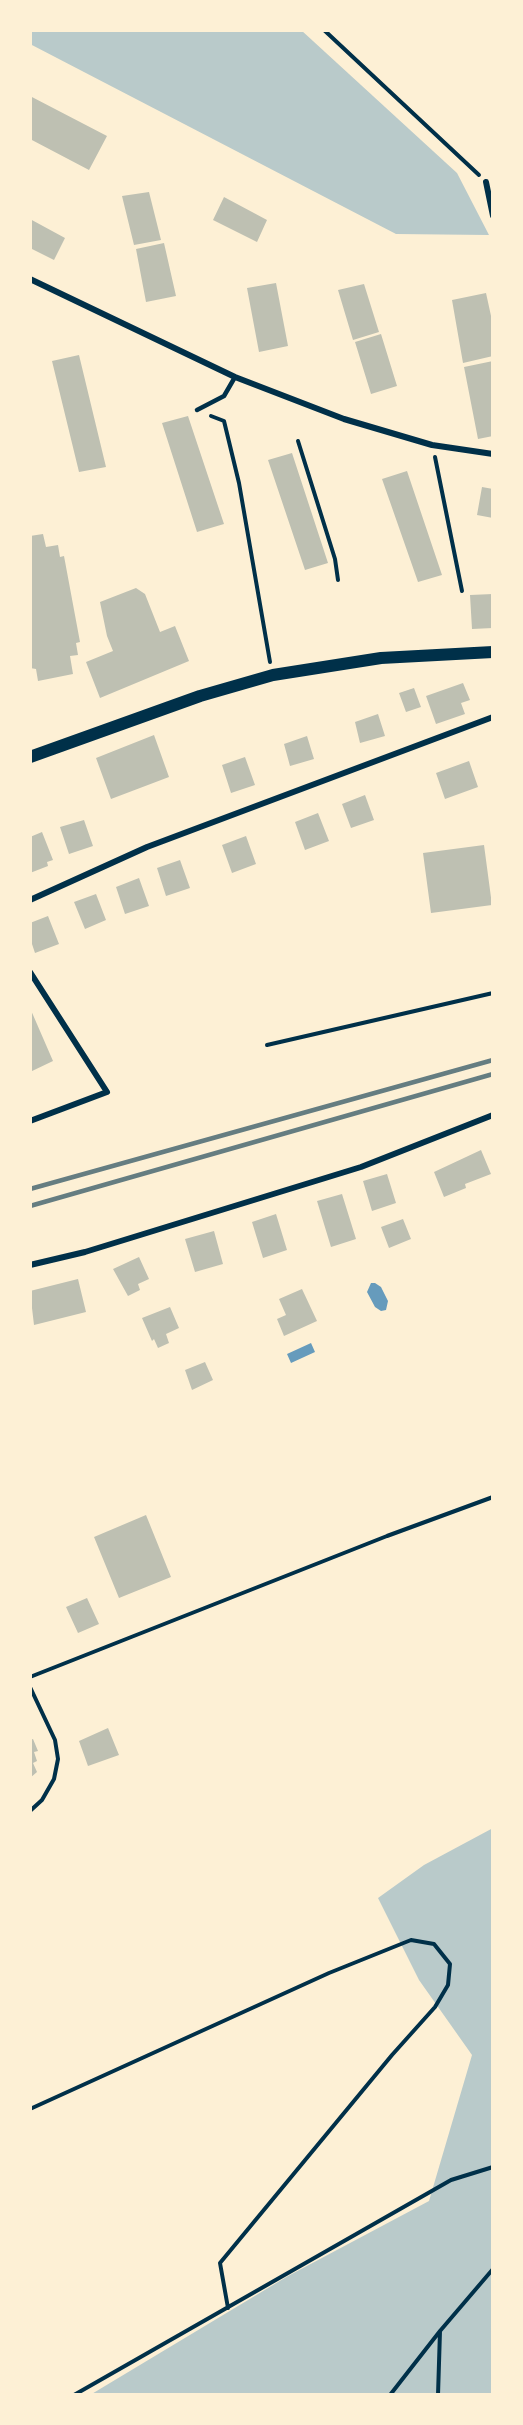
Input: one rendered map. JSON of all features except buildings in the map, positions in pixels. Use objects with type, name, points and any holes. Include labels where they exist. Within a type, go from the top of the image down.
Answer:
[{"type":"main road","points":[[30,757],[190,699],[273,675],[381,658],[493,652]]},
{"type":"street","points":[[489,181],[493,216]]},
{"type":"street","points":[[30,279],[235,377],[344,419],[432,445],[493,454]]},
{"type":"street","points":[[30,900],[147,847],[493,717]]},
{"type":"street","points":[[30,972],[107,1092],[30,1121]]},
{"type":"street","points":[[30,1265],[85,1252],[361,1167],[493,1115]]},
{"type":"lane","points":[[197,410],[224,396],[235,377]]},
{"type":"path","points":[[324,30],[489,181]]},
{"type":"path","points":[[197,410],[224,421],[240,483],[273,675]]},
{"type":"path","points":[[298,441],[335,560],[338,580]]},
{"type":"path","points":[[438,472],[462,591]]},
{"type":"path","points":[[267,1044],[493,993]]},
{"type":"path","points":[[30,1677],[387,1536],[493,1497]]},
{"type":"path","points":[[30,1687],[55,1740],[58,1759],[54,1779],[42,1800],[30,1811]]},
{"type":"path","points":[[30,2109],[370,1956],[411,1940],[434,1944],[450,1964],[448,1985],[435,2007],[392,2055],[220,2263],[228,2308]]},
{"type":"path","points":[[74,2395],[451,2180],[493,2167]]},
{"type":"path","points":[[390,2395],[493,2269]]},
{"type":"path","points":[[438,2395],[440,2331]]},
{"type":"shaded area","points":[[30,30],[301,30],[457,173],[489,235],[396,234],[30,44]]},
{"type":"shaded area","points":[[493,1828],[493,2395],[90,2395],[288,2276],[429,2201],[472,2055],[419,1980],[378,1898],[424,1865]]},
{"type":"water","points":[[371,1283],[381,1287],[388,1301],[386,1310],[381,1311],[375,1307],[367,1292]]},
{"type":"water","points":[[311,1343],[315,1352],[291,1363],[287,1354]]},
{"type":"railway","points":[[30,1189],[493,1060]]},
{"type":"railway","points":[[30,1206],[493,1074]]}]
